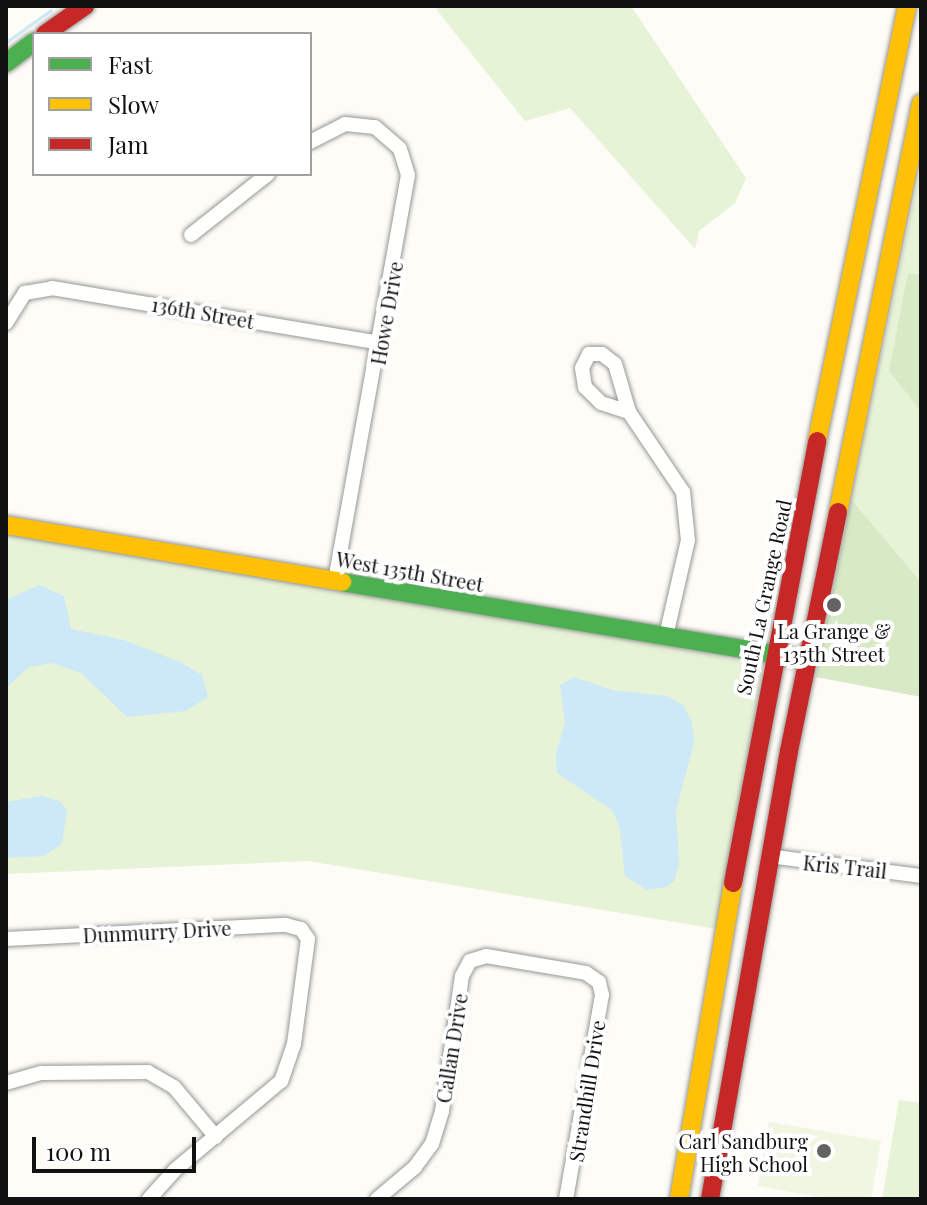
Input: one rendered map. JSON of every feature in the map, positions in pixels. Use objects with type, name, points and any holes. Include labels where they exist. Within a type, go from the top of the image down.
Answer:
[{"type":"main road","points":[[48,32],[85,6]]},
{"type":"main road","name":"South La Grange Road","points":[[679,1199],[773,654],[907,6]]},
{"type":"main road","points":[[6,63],[32,44]]},
{"type":"main road","points":[[710,1199],[769,856],[921,103]]},
{"type":"main road","name":"West 135th Street","points":[[6,525],[807,660]]},
{"type":"street","name":"Howe Drive","points":[[312,141],[333,128],[364,124],[393,138],[406,162],[407,192],[335,581]]},
{"type":"street","points":[[191,235],[265,176]]},
{"type":"street","name":"136th Street","points":[[6,323],[25,293],[68,289],[381,343]]},
{"type":"street","points":[[629,412],[674,476],[687,510],[688,540],[666,636]]},
{"type":"street","name":"Kris Trail","points":[[769,856],[921,876]]},
{"type":"street","name":"Dunmurry Drive","points":[[6,939],[286,925],[304,933],[309,950],[287,1071],[273,1091],[216,1137]]},
{"type":"street","name":"Callan Drive","points":[[377,1199],[415,1167],[439,1128],[462,976],[470,961],[486,956],[586,973],[599,982]]},
{"type":"street","name":"Strandhill Drive","points":[[566,1199],[602,995],[599,982]]},
{"type":"street","points":[[6,1083],[42,1073],[148,1072],[174,1087],[216,1137],[149,1199]]},
{"type":"green space","points":[[442,6],[631,6],[746,178],[735,203],[699,231],[695,249],[570,108],[525,121],[436,9]]},
{"type":"green space","points":[[921,166],[921,582],[851,499]]},
{"type":"green space","points":[[908,273],[921,275],[921,411],[889,371]]},
{"type":"green space","points":[[851,499],[921,582],[921,697],[816,677]]},
{"type":"green space","points":[[6,533],[574,627],[758,665],[762,669],[723,930],[308,861],[6,874]]},
{"type":"green space","points":[[899,1100],[921,1103],[921,1199],[882,1199]]},
{"type":"green space","points":[[769,1122],[881,1141],[871,1199],[831,1199],[758,1186]]},
{"type":"water","points":[[39,585],[64,596],[71,629],[124,640],[180,662],[202,675],[208,697],[186,711],[127,717],[81,673],[52,663],[29,667],[6,688],[6,600]]},
{"type":"water","points":[[574,677],[612,690],[667,696],[683,705],[692,722],[694,743],[676,810],[679,863],[674,881],[666,887],[647,890],[625,876],[620,828],[612,810],[557,773],[556,754],[565,723],[560,685]]},
{"type":"water","points":[[42,796],[60,801],[67,811],[62,844],[44,856],[6,858],[6,802]]},
{"type":"waterway","points":[[6,42],[51,10]]},
{"type":"traffic: fast","points":[[6,63],[32,44]]},
{"type":"traffic: fast","points":[[342,582],[807,660]]},
{"type":"traffic: slow","points":[[817,441],[907,6]]},
{"type":"traffic: slow","points":[[838,512],[921,103]]},
{"type":"traffic: slow","points":[[6,525],[342,582]]},
{"type":"traffic: slow","points":[[679,1199],[733,883]]},
{"type":"traffic: jam","points":[[48,32],[85,6]]},
{"type":"traffic: jam","points":[[733,883],[817,441]]},
{"type":"traffic: jam","points":[[710,1199],[789,751],[838,512]]},
{"type":"place","name":"La Grange & 135th Street","points":[[834,605]]},
{"type":"place","name":"Carl Sandburg High School","points":[[824,1151]]}]
